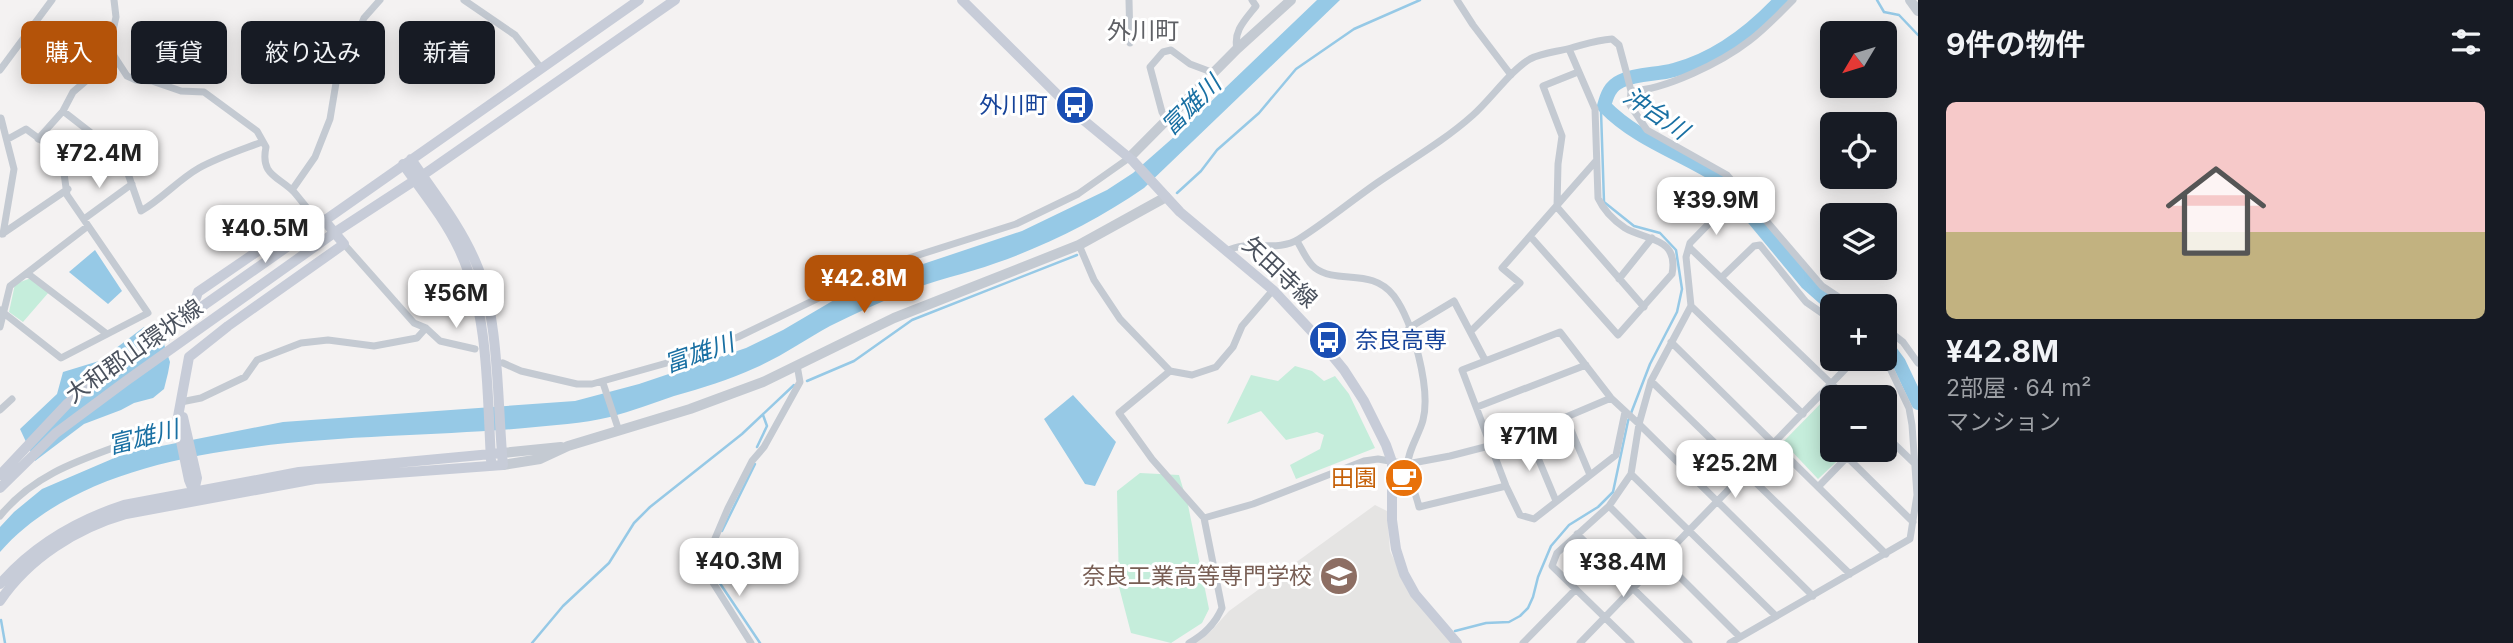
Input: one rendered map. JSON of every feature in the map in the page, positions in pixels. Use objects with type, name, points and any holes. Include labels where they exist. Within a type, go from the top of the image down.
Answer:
[{"type":"main road","name":"大和郡山環状線","points":[[0,488],[67,404],[163,331],[639,0]]},
{"type":"main road","name":"大和郡山環状線","points":[[0,475],[25,454],[334,233],[419,178],[674,0]]},
{"type":"main road","name":"矢田寺線","points":[[962,0],[1081,118],[1131,160],[1180,212],[1273,290],[1344,370],[1368,410],[1392,462],[1392,520],[1396,549],[1404,574],[1415,594],[1457,643]]},
{"type":"main road","points":[[0,584],[39,546],[79,522],[124,505],[194,487],[315,479],[497,459],[492,399],[492,329],[483,281],[458,227],[407,161]]},
{"type":"main road","name":"大和郡山環状線","points":[[202,308],[198,292],[312,214]]},
{"type":"main road","points":[[312,214],[324,220],[344,244]]},
{"type":"main road","name":"大和郡山環状線","points":[[194,487],[181,423],[181,405],[189,357],[218,331],[344,244]]},
{"type":"main road","points":[[0,601],[23,573],[45,554],[83,530],[194,487]]},
{"type":"street","points":[[2,64],[52,0]]},
{"type":"street","points":[[114,0],[115,21]]},
{"type":"street","points":[[292,190],[315,157],[330,119],[338,71],[348,56],[364,18],[380,0]]},
{"type":"street","points":[[464,0],[515,35],[541,68]]},
{"type":"street","points":[[1129,0],[1130,43]]},
{"type":"street","points":[[1237,50],[1239,28],[1256,6],[1252,0]]},
{"type":"street","points":[[503,363],[521,371],[577,384],[603,383],[738,337],[887,265],[1016,224],[1078,194],[1131,160],[1237,50],[1291,0]]},
{"type":"street","points":[[1457,0],[1511,75]]},
{"type":"street","points":[[1630,87],[1643,90],[1687,75],[1733,51],[1756,35],[1793,0]]},
{"type":"street","points":[[1910,0],[1918,11]]},
{"type":"street","points":[[1227,251],[1236,246],[1278,246],[1297,241],[1457,128],[1528,60],[1592,40],[1612,39],[1619,45],[1630,87],[1630,105],[1647,130],[1727,174],[1831,294]]},
{"type":"street","points":[[1530,236],[1618,335],[1672,274],[1672,258],[1664,244],[1625,228],[1604,210],[1598,198],[1595,109],[1569,49]]},
{"type":"street","points":[[1167,121],[1150,67],[1163,52],[1171,50],[1190,64],[1214,73]]},
{"type":"street","points":[[117,61],[122,70],[136,80],[152,81],[181,91],[204,92],[257,131],[266,147],[266,167],[292,190],[312,214]]},
{"type":"street","points":[[1578,72],[1542,86],[1562,135],[1557,206],[1644,307]]},
{"type":"street","points":[[38,139],[83,84]]},
{"type":"street","points":[[63,111],[90,132],[126,168],[141,211],[158,202],[164,192],[200,168],[262,142]]},
{"type":"street","points":[[1,118],[13,169],[1,235]]},
{"type":"street","points":[[2,311],[61,358],[148,313],[67,195],[63,166],[53,149],[26,130],[8,139]]},
{"type":"street","points":[[1471,331],[1520,283],[1502,268],[1595,162]]},
{"type":"street","points":[[0,327],[10,286],[132,184]]},
{"type":"street","points":[[1,235],[68,189]]},
{"type":"street","points":[[497,459],[540,459],[617,426],[690,409],[763,382],[894,318],[1079,245],[1163,193]]},
{"type":"street","points":[[1631,643],[1552,566],[1557,553],[1609,506],[1631,474],[1639,424],[1651,381],[1691,306],[1686,257],[1690,243],[1727,205]]},
{"type":"street","points":[[1619,279],[1652,238]]},
{"type":"street","points":[[1297,241],[1314,267],[1326,273],[1361,277],[1386,287],[1401,307],[1424,376],[1424,418],[1407,464],[1419,507],[1506,486]]},
{"type":"street","points":[[344,244],[414,323],[426,328],[440,341],[475,349]]},
{"type":"street","points":[[1079,245],[1094,280],[1120,320],[1170,371],[1192,375],[1216,367],[1233,347],[1242,326],[1273,290]]},
{"type":"street","points":[[1722,277],[1754,246],[1760,245],[1806,302],[1820,312]]},
{"type":"street","points":[[1690,248],[1831,385],[1844,371]]},
{"type":"street","points":[[1672,258],[1686,257]]},
{"type":"street","points":[[27,273],[107,334]]},
{"type":"street","points":[[1822,286],[1834,294]]},
{"type":"street","points":[[1409,328],[1454,301],[1485,360]]},
{"type":"street","points":[[1691,306],[1803,414]]},
{"type":"street","points":[[181,405],[245,377],[257,360],[283,348],[328,340],[374,346],[417,338],[426,328]]},
{"type":"street","points":[[1626,412],[1616,455],[1534,519],[1520,515],[1506,486],[1462,370],[1560,332],[1611,398],[1639,424],[1813,596]]},
{"type":"street","points":[[1897,337],[1918,363]]},
{"type":"street","points":[[1671,342],[1886,554]]},
{"type":"street","points":[[751,643],[705,570],[705,562],[752,461],[764,447],[800,382],[797,365]]},
{"type":"street","points":[[1477,407],[1586,365]]},
{"type":"street","points":[[1170,371],[1119,413],[1152,459],[1204,518],[1222,608],[1217,621],[1199,638],[1189,643]]},
{"type":"street","points":[[1730,643],[1910,539],[1917,495],[1915,442],[1909,408],[1891,371]]},
{"type":"street","points":[[1651,381],[1850,574]]},
{"type":"street","points":[[603,383],[617,426]]},
{"type":"street","points":[[1580,643],[1820,396]]},
{"type":"street","points":[[1204,518],[1253,504],[1364,461],[1378,459],[1407,464],[1491,445],[1528,434],[1611,398]]},
{"type":"street","points":[[0,410],[12,399]]},
{"type":"street","points":[[1566,418],[1590,475]]},
{"type":"street","points":[[0,516],[8,506],[55,470],[181,423]]},
{"type":"street","points":[[1528,434],[1556,501]]},
{"type":"street","points":[[1897,447],[1914,463]]},
{"type":"street","points":[[1818,487],[1842,462]]},
{"type":"street","points":[[1852,462],[1913,522]]},
{"type":"street","points":[[1631,474],[1776,617]]},
{"type":"street","points":[[1609,506],[1740,637]]},
{"type":"street","points":[[1577,534],[1689,643]]},
{"type":"street","points":[[1523,643],[1576,589]]},
{"type":"shaded area","name":"奈良工業高等専門学校","points":[[1375,505],[1387,511],[1390,551],[1406,584],[1455,643],[1195,643],[1212,630],[1229,611]]},
{"type":"green space","points":[[31,278],[49,292],[23,322],[9,312],[15,284]]},
{"type":"green space","points":[[1295,366],[1312,371],[1324,381],[1335,376],[1349,394],[1375,448],[1296,479],[1290,465],[1320,449],[1324,435],[1317,432],[1286,440],[1261,411],[1227,424],[1251,375],[1278,381]]},
{"type":"green space","points":[[1820,404],[1820,462],[1836,462],[1818,479],[1783,442]]},
{"type":"green space","points":[[1140,473],[1179,475],[1188,505],[1209,609],[1202,623],[1171,643],[1131,633],[1119,587],[1117,491]]},
{"type":"water","points":[[1317,0],[1340,0],[1144,188],[1091,221],[1035,248],[985,267],[914,288],[830,326],[745,372],[626,412],[589,421],[525,428],[320,440],[246,448],[174,461],[107,481],[48,511],[0,552],[0,527],[42,489],[126,453],[283,422],[575,401],[639,384],[746,348],[846,293],[878,279],[1022,231],[1107,190],[1133,173],[1175,136]]},
{"type":"water","points":[[95,250],[122,291],[108,304],[69,272]]},
{"type":"water","points":[[144,327],[170,340],[164,344],[170,362],[164,389],[153,398],[84,424],[35,461],[20,429],[57,394],[63,372],[99,361]]},
{"type":"water","points":[[1073,395],[1116,442],[1095,486],[1085,484],[1044,419]]},
{"type":"waterway","points":[[1177,193],[1201,171],[1217,150],[1259,113],[1296,69],[1354,29],[1420,0]]},
{"type":"waterway","name":"沖台川","points":[[1781,0],[1745,33],[1704,59],[1674,70],[1627,78],[1617,83],[1610,91],[1604,106],[1645,137],[1720,178],[1807,283],[1820,294]]},
{"type":"waterway","points":[[1877,0],[1884,12],[1899,15],[1918,35]]},
{"type":"waterway","points":[[1455,631],[1486,623],[1509,622],[1520,616],[1533,597],[1551,546],[1569,525],[1598,507],[1613,492],[1628,421],[1650,364],[1677,312],[1682,289],[1676,250],[1660,233],[1634,226],[1604,202],[1601,111],[1604,106]]},
{"type":"waterway","points":[[807,381],[854,361],[912,320],[1077,255]]},
{"type":"waterway","name":"沖台川","points":[[1897,360],[1918,403]]},
{"type":"waterway","points":[[532,643],[563,606],[609,563],[634,523],[650,507],[742,434],[794,385]]},
{"type":"waterway","points":[[757,447],[767,426],[763,415]]},
{"type":"waterway","points":[[722,531],[755,464]]},
{"type":"waterway","points":[[718,542],[709,563],[711,570],[760,643]]},
{"type":"waterway","points":[[1,620],[5,643]]},
{"type":"place","name":"外川町","points":[[1075,105]]},
{"type":"place","name":"奈良高専","points":[[1328,340]]},
{"type":"place","name":"田園","points":[[1404,478]]},
{"type":"place","name":"奈良工業高等専門学校","points":[[1339,576]]},
{"type":"district","name":"外川町","points":[[1143,30]]},
{"type":"water label","name":"富雄川","points":[[1191,105]]},
{"type":"water label","name":"富雄川","points":[[699,353]]},
{"type":"water label","name":"富雄川","points":[[143,437]]}]
